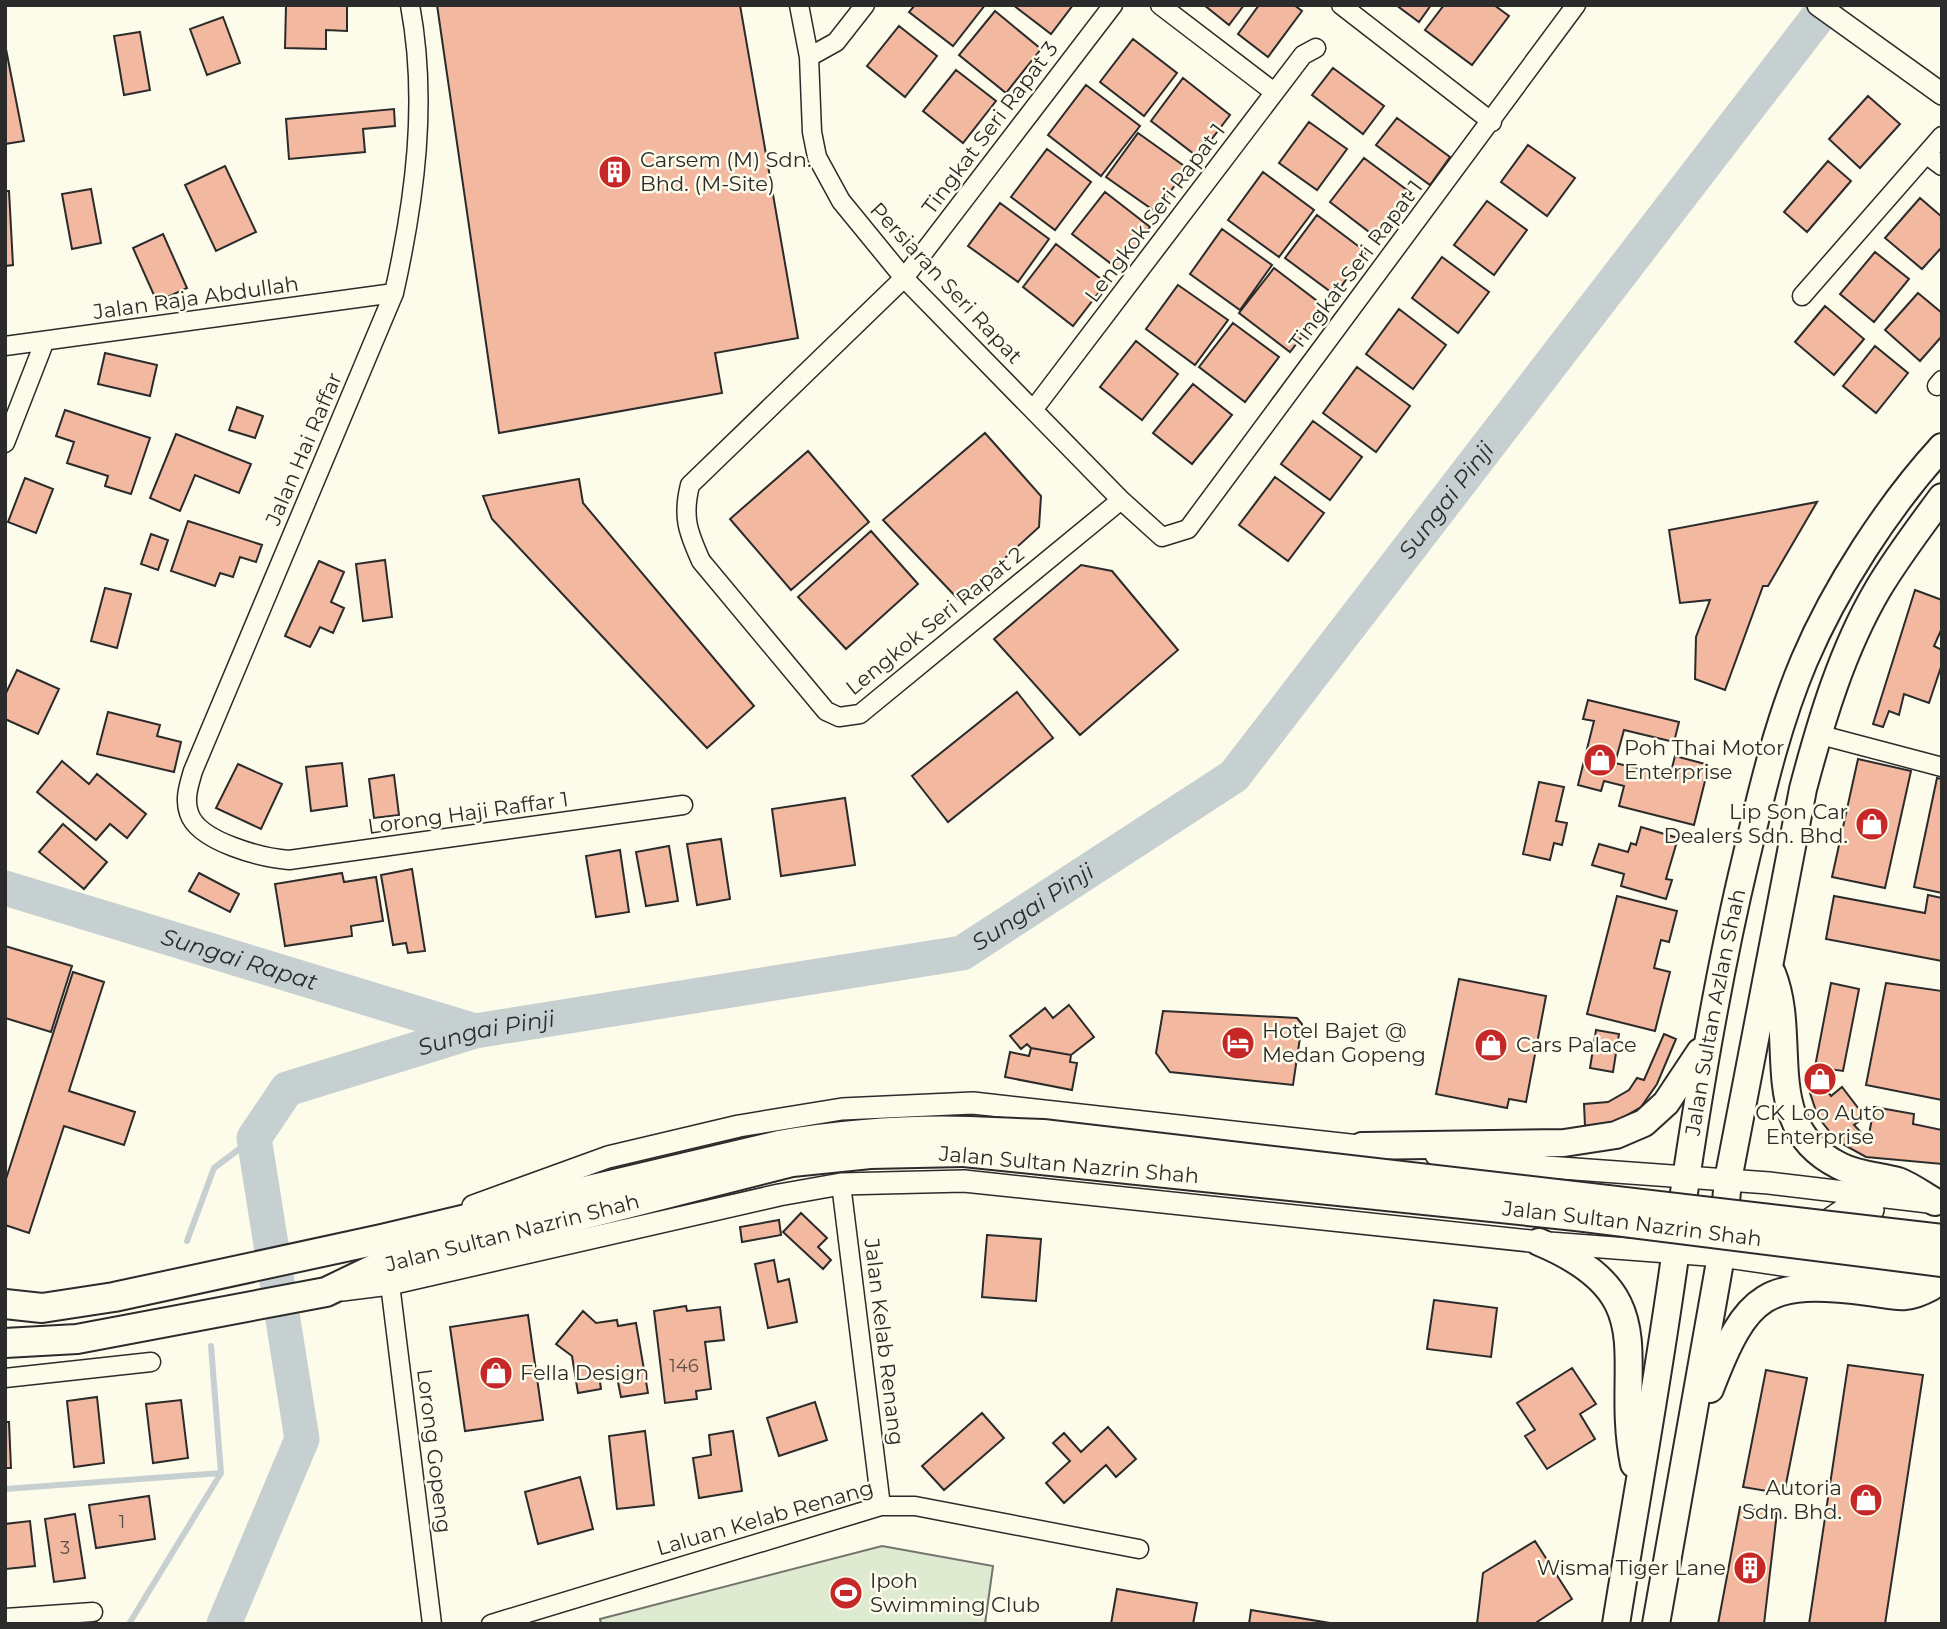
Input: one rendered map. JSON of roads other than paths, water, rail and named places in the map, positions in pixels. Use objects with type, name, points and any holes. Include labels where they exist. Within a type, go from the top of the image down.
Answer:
[{"type":"highway","name":"Jalan Sultan Nazrin Shah","points":[[5,1304],[42,1308],[114,1297],[382,1239],[779,1145],[837,1135],[898,1129],[967,1141],[1576,1216],[1939,1278]]},
{"type":"highway","name":"Jalan Sultan Nazrin Shah","points":[[5,1343],[78,1339],[326,1292],[378,1267],[792,1162],[1043,1134],[1942,1239]]},
{"type":"main road","name":"Jalan Sultan Azlan Shah","points":[[1616,1624],[1708,1038],[1728,934],[1772,751],[1805,660],[1845,584],[1891,512],[1942,447]]},
{"type":"main road","name":"Jalan Sultan Azlan Shah","points":[[1656,1624],[1721,1256],[1728,1180],[1803,789],[1817,734],[1849,648],[1877,590],[1942,497]]},
{"type":"main road","points":[[1770,968],[1782,1010],[1788,1107],[1800,1132],[1817,1152],[1841,1167],[1899,1182],[1931,1203]]},
{"type":"main road","points":[[1362,1146],[1564,1143],[1616,1135],[1644,1123],[1666,1103],[1708,1038]]},
{"type":"main road","points":[[1544,1243],[1574,1256],[1598,1276],[1616,1298],[1626,1325],[1630,1357],[1627,1398],[1630,1438],[1640,1483]]},
{"type":"main road","points":[[1684,1471],[1721,1358],[1737,1325],[1757,1303],[1782,1290],[1823,1286],[1912,1297],[1939,1278]]},
{"type":"street","name":"Jalan Hai Raffar","points":[[260,857],[198,827],[189,815],[186,795],[205,741],[394,293],[410,224],[416,157],[419,97],[416,38],[410,5]]},
{"type":"street","name":"Persiaran Seri Rapat","points":[[799,5],[809,57],[812,132],[817,157],[841,201],[904,278],[1121,500],[1163,537]]},
{"type":"street","points":[[809,57],[836,42],[864,5]]},
{"type":"street","name":"Tingkat Seri Rapat 3","points":[[904,278],[1113,5]]},
{"type":"street","points":[[1160,5],[1274,92]]},
{"type":"street","points":[[1341,5],[1492,122]]},
{"type":"street","name":"Tingkat Seri Rapat 1","points":[[1163,537],[1188,529],[1492,122],[1576,5]]},
{"type":"street","points":[[1818,5],[1942,76]]},
{"type":"street","points":[[1840,5],[1898,52],[1942,94]]},
{"type":"street","name":"Lengkok Seri Rapat 1","points":[[1033,410],[1274,92],[1303,55],[1316,48]]},
{"type":"street","points":[[1802,296],[1942,136]]},
{"type":"street","points":[[1926,154],[1942,166]]},
{"type":"street","name":"Lengkok Seri Rapat 2","points":[[904,278],[690,485],[684,508],[689,534],[701,561],[826,712],[839,717],[860,714],[1121,500]]},
{"type":"street","name":"Jalan Raja Abdullah","points":[[5,346],[44,343],[394,293]]},
{"type":"street","points":[[5,443],[44,343]]},
{"type":"street","points":[[1817,734],[1942,767]]},
{"type":"street","name":"Lorong Haji Raffar 1","points":[[260,857],[289,860],[319,857],[683,806]]},
{"type":"street","points":[[382,1239],[608,1157],[738,1126],[842,1110],[973,1103],[1547,1167],[1728,1180],[1931,1203]]},
{"type":"street","points":[[1544,1243],[1574,1220],[1575,1189],[1547,1167]]},
{"type":"street","points":[[326,1292],[390,1284],[766,1197],[841,1184],[964,1181],[1544,1243],[1676,1252],[1939,1278]]},
{"type":"street","name":"Jalan Kelab Renang","points":[[841,1184],[881,1506]]},
{"type":"street","points":[[1931,1203],[1909,1213],[1846,1208],[1827,1221],[1821,1247],[1834,1259],[1939,1278]]},
{"type":"street","name":"Lorong Gopeng","points":[[390,1284],[432,1624]]},
{"type":"street","points":[[5,1378],[152,1362]]},
{"type":"street","name":"Laluan Kelab Renang","points":[[491,1624],[881,1506],[915,1506],[1139,1549]]},
{"type":"street","points":[[5,1618],[93,1612]]},
{"type":"waterway","name":"Sungai Pinji","points":[[224,1624],[302,1439],[254,1138],[287,1089],[475,1031],[962,953],[1234,776],[1827,5]]},
{"type":"waterway","name":"Sungai Rapat","points":[[5,888],[475,1031]]},
{"type":"waterway","points":[[187,1241],[214,1168],[254,1138]]},
{"type":"waterway","points":[[129,1624],[221,1473],[211,1346]]},
{"type":"waterway","points":[[5,1489],[221,1473]]},
{"type":"place","name":"Carsem (M) Sdn. Bhd. (M-Site)","points":[[615,172]]},
{"type":"place","name":"Poh Thai Motor Enterprise","points":[[1600,760]]},
{"type":"place","name":"Lip Son Car Dealers Sdn. Bhd.","points":[[1872,824]]},
{"type":"place","name":"Hotel Bajet @ Medan Gopeng","points":[[1238,1043]]},
{"type":"place","name":"Cars Palace","points":[[1491,1045]]},
{"type":"place","name":"CK Loo Auto Enterprise","points":[[1820,1079]]},
{"type":"place","name":"Fella Design","points":[[496,1373]]},
{"type":"place","name":"Autoria Sdn. Bhd.","points":[[1866,1500]]},
{"type":"place","name":"Wisma Tiger Lane","points":[[1750,1568]]},
{"type":"place","name":"Ipoh Swimming Club","points":[[846,1593]]}]
